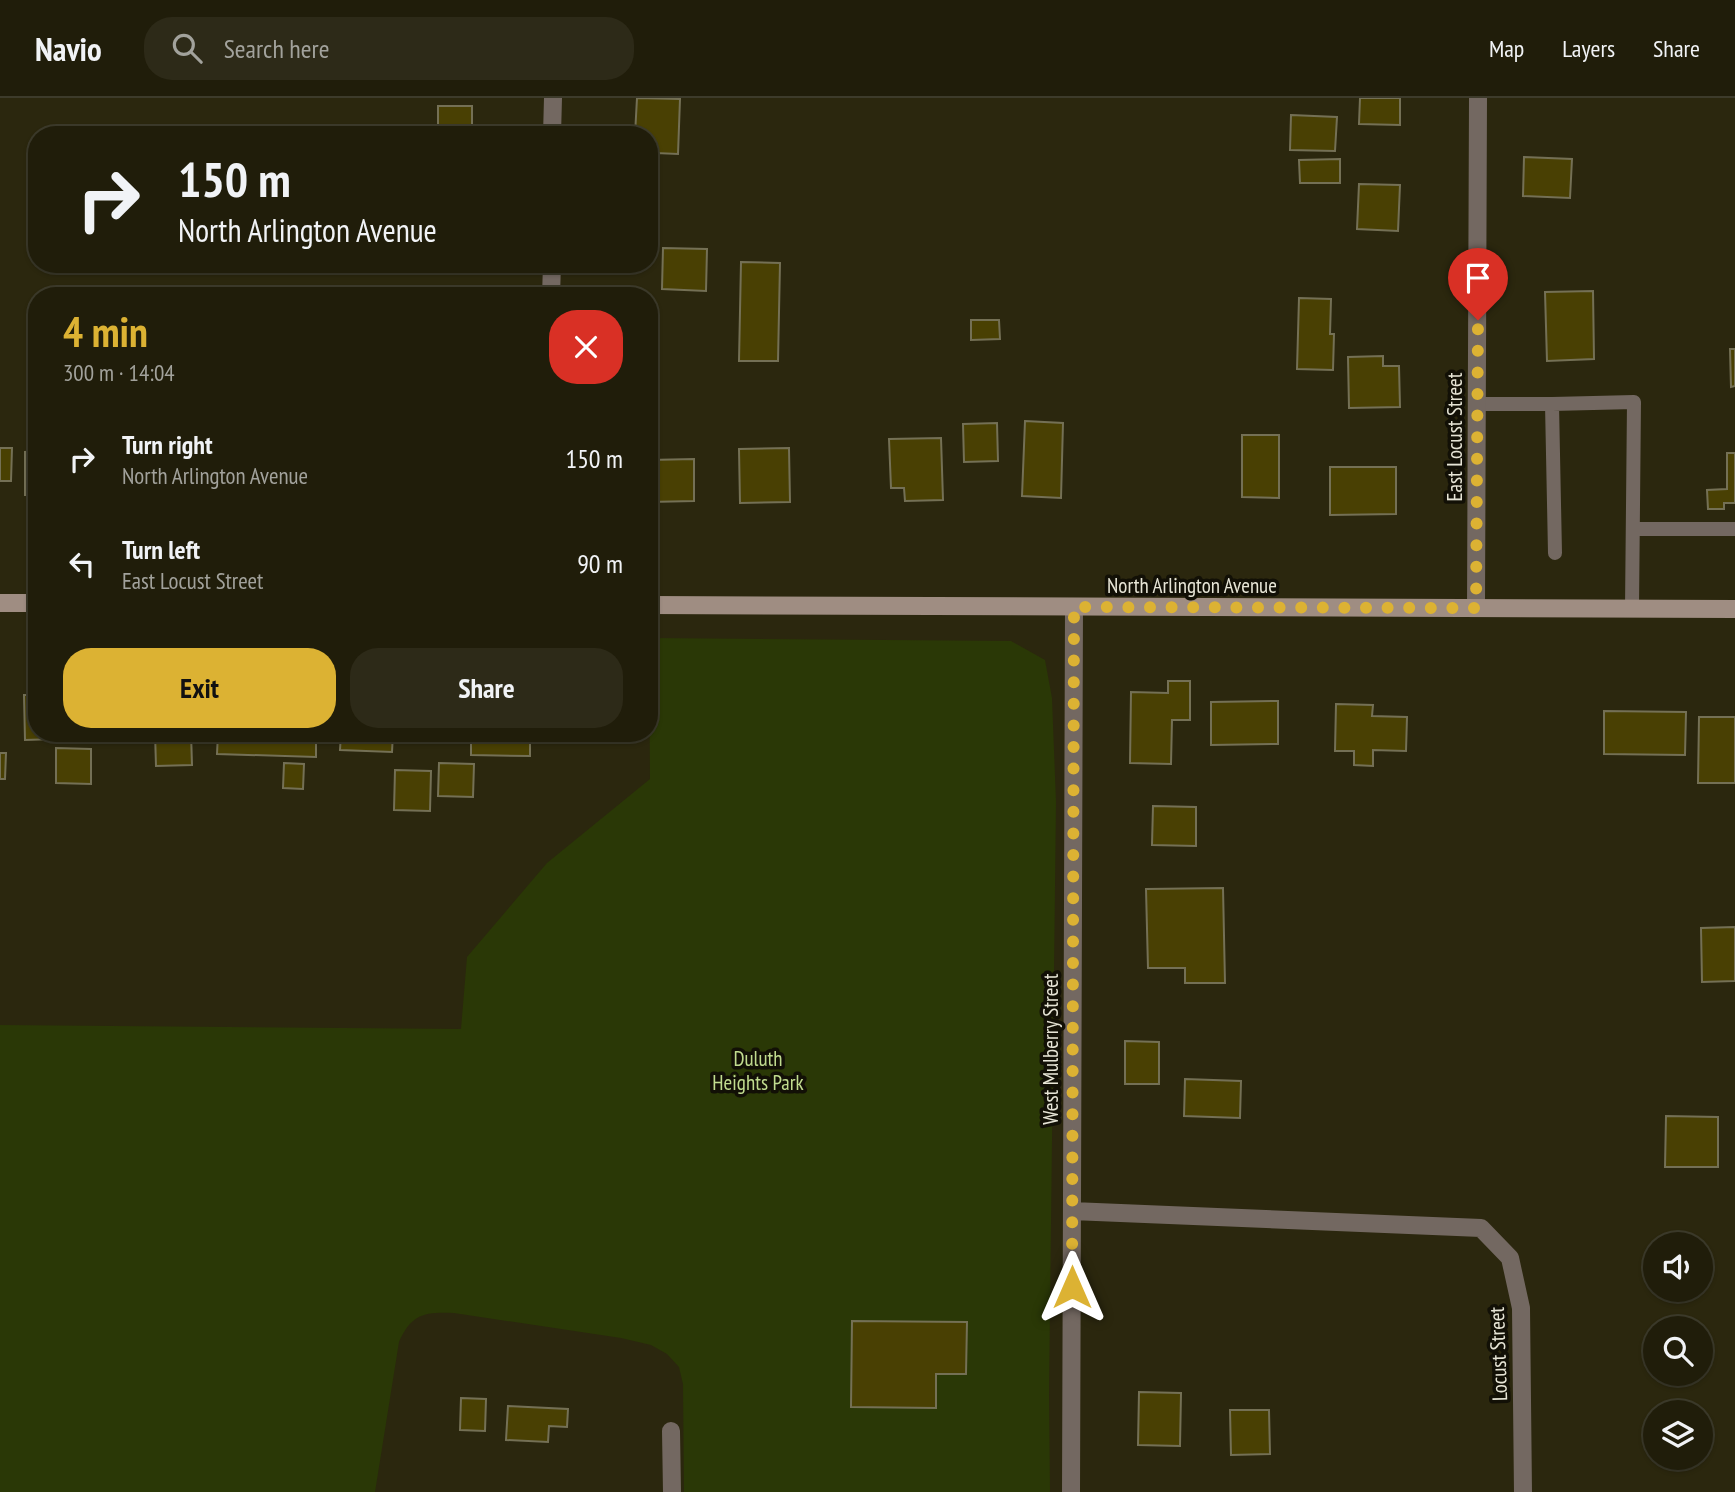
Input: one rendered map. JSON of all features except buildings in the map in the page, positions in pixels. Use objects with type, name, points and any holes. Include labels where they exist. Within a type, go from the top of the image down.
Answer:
[{"type":"main road","points":[[0,603],[28,603]]},
{"type":"main road","name":"North Arlington Avenue","points":[[658,605],[1735,610]]},
{"type":"street","points":[[552,126],[553,98]]},
{"type":"street","name":"East Locust Street","points":[[1476,608],[1479,98]]},
{"type":"street","name":"West Mulberry Street","points":[[1071,1492],[1074,607]]},
{"type":"street","name":"Locust Street","points":[[1072,1211],[1481,1228],[1510,1258],[1521,1308],[1523,1492]]},
{"type":"street","points":[[671,1431],[672,1492]]},
{"type":"lane","points":[[1478,404],[1634,402],[1632,609]]},
{"type":"lane","points":[[1552,404],[1555,553]]},
{"type":"lane","points":[[1633,529],[1735,529]]},
{"type":"green space","name":"Duluth Heights Park","points":[[658,638],[1011,641],[1045,660],[1052,698],[1056,802],[1050,1492],[684,1492],[683,1384],[679,1367],[667,1354],[651,1345],[621,1338],[444,1313],[420,1316],[409,1325],[399,1342],[375,1492],[0,1492],[0,1025],[461,1029],[467,957],[547,863],[650,779],[650,742],[658,742]]},
{"type":"route","points":[[1072,1287],[1074,607],[1476,608],[1478,320]]}]
